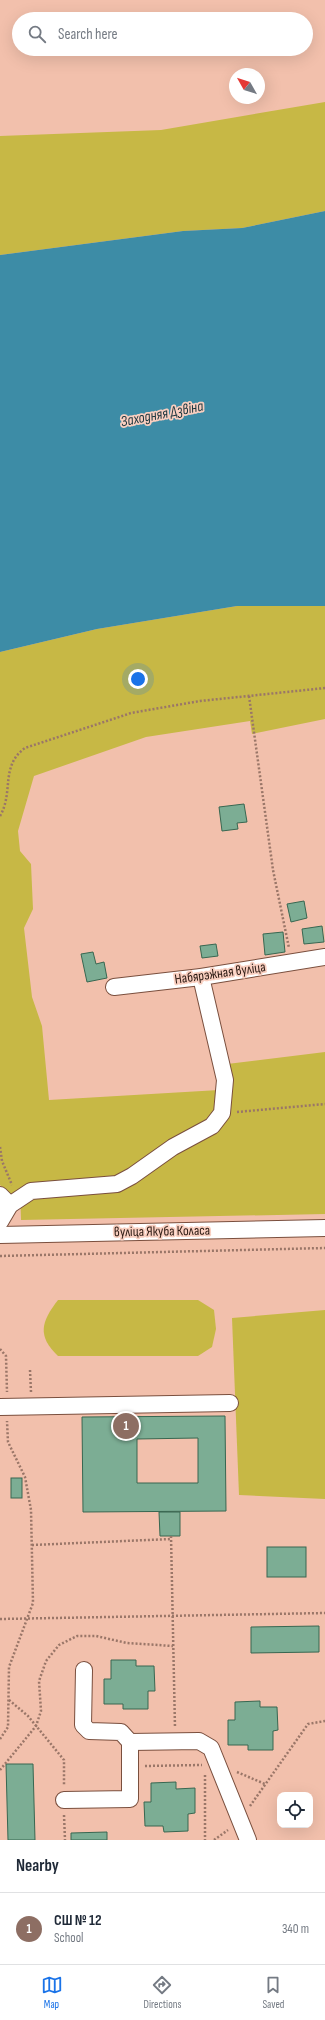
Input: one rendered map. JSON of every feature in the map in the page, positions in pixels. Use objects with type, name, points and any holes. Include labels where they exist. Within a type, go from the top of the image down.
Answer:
[{"type":"street","name":"Набярэжная вуліца","points":[[114,987],[201,977],[325,957]]},
{"type":"street","points":[[0,1222],[9,1200],[31,1191],[117,1184],[132,1176],[173,1146],[212,1126],[222,1113],[225,1080],[201,977]]},
{"type":"street","name":"вуліца Якуба Коласа","points":[[0,1235],[325,1228]]},
{"type":"street","points":[[4,1407],[230,1403]]},
{"type":"street","points":[[64,1800],[130,1799],[130,1742],[121,1732],[89,1731],[83,1725],[84,1670]]},
{"type":"street","points":[[130,1742],[199,1741],[212,1748],[212,1765],[241,1820],[248,1840]]},
{"type":"path","points":[[0,816],[6,788],[7,767],[17,752],[25,748],[131,713],[200,701],[325,688]]},
{"type":"path","points":[[250,696],[273,870],[292,962]]},
{"type":"path","points":[[222,1113],[325,1104]]},
{"type":"path","points":[[0,1147],[9,1200]]},
{"type":"path","points":[[0,1256],[325,1248]]},
{"type":"path","points":[[0,1349],[6,1356],[4,1407],[8,1442],[25,1477],[31,1510],[33,1603],[9,1667],[8,1727],[0,1739]]},
{"type":"path","points":[[30,1370],[31,1397]]},
{"type":"path","points":[[32,1545],[171,1538],[176,1741]]},
{"type":"path","points":[[0,1619],[325,1613]]},
{"type":"path","points":[[9,1700],[28,1716],[64,1760],[65,1840]]},
{"type":"path","points":[[241,1820],[308,1724],[325,1721]]},
{"type":"path","points":[[0,1770],[36,1726]]},
{"type":"path","points":[[130,1766],[212,1765],[265,1784]]},
{"type":"path","points":[[205,1840],[212,1765]]},
{"type":"shaded area","points":[[325,102],[325,211],[242,228],[183,231],[0,255],[0,136],[161,130]]},
{"type":"shaded area","points":[[237,606],[325,606],[325,719],[252,734],[250,721],[146,737],[34,776],[18,831],[20,851],[31,864],[33,909],[24,928],[32,997],[42,1026],[49,1100],[219,1090],[219,1065],[325,1052],[325,1214],[21,1220],[20,1189],[9,1196],[0,1185],[0,652],[97,629]]},
{"type":"shaded area","points":[[58,1300],[198,1300],[214,1310],[216,1329],[212,1347],[198,1356],[58,1356],[47,1342],[44,1335],[44,1329],[48,1315]]},
{"type":"shaded area","points":[[325,1310],[325,1499],[239,1495],[232,1318]]},
{"type":"water","name":"Заходняя Дзвіна","points":[[325,211],[325,606],[237,606],[97,629],[0,652],[0,255],[183,231],[242,228]]},
{"type":"building","points":[[244,804],[247,822],[237,823],[238,829],[222,831],[219,807]]},
{"type":"building","points":[[304,901],[307,918],[291,922],[287,904]]},
{"type":"building","points":[[322,926],[324,942],[304,944],[302,929]]},
{"type":"building","points":[[283,932],[285,952],[265,955],[263,934]]},
{"type":"building","points":[[216,944],[218,956],[202,958],[200,946]]},
{"type":"building","points":[[93,952],[96,964],[104,962],[107,978],[87,982],[81,954]]},
{"type":"building","points":[[225,1416],[226,1511],[83,1512],[82,1417]],"holes":[[[198,1438],[198,1483],[137,1483],[137,1439]]]},
{"type":"building","points":[[11,1478],[22,1478],[22,1498],[11,1498]]},
{"type":"building","points":[[159,1512],[180,1512],[180,1536],[160,1536]]},
{"type":"building","points":[[267,1547],[306,1547],[306,1577],[267,1577]]},
{"type":"building","points":[[319,1626],[319,1652],[251,1653],[251,1627]]},
{"type":"building","points":[[111,1660],[136,1660],[136,1666],[154,1666],[155,1691],[148,1691],[148,1709],[123,1709],[123,1704],[104,1704],[104,1679],[111,1679]]},
{"type":"building","points":[[260,1701],[260,1707],[277,1707],[278,1730],[273,1731],[273,1750],[248,1750],[248,1745],[228,1745],[228,1720],[235,1720],[235,1702]]},
{"type":"building","points":[[6,1764],[33,1764],[35,1840],[8,1840]]},
{"type":"building","points":[[176,1782],[176,1789],[195,1788],[195,1813],[188,1814],[188,1831],[164,1832],[163,1826],[145,1826],[144,1802],[151,1802],[151,1783]]},
{"type":"building","points":[[107,1832],[107,1840],[71,1840],[71,1833]]},
{"type":"place","name":"СШ № 12","points":[[126,1426]]}]
